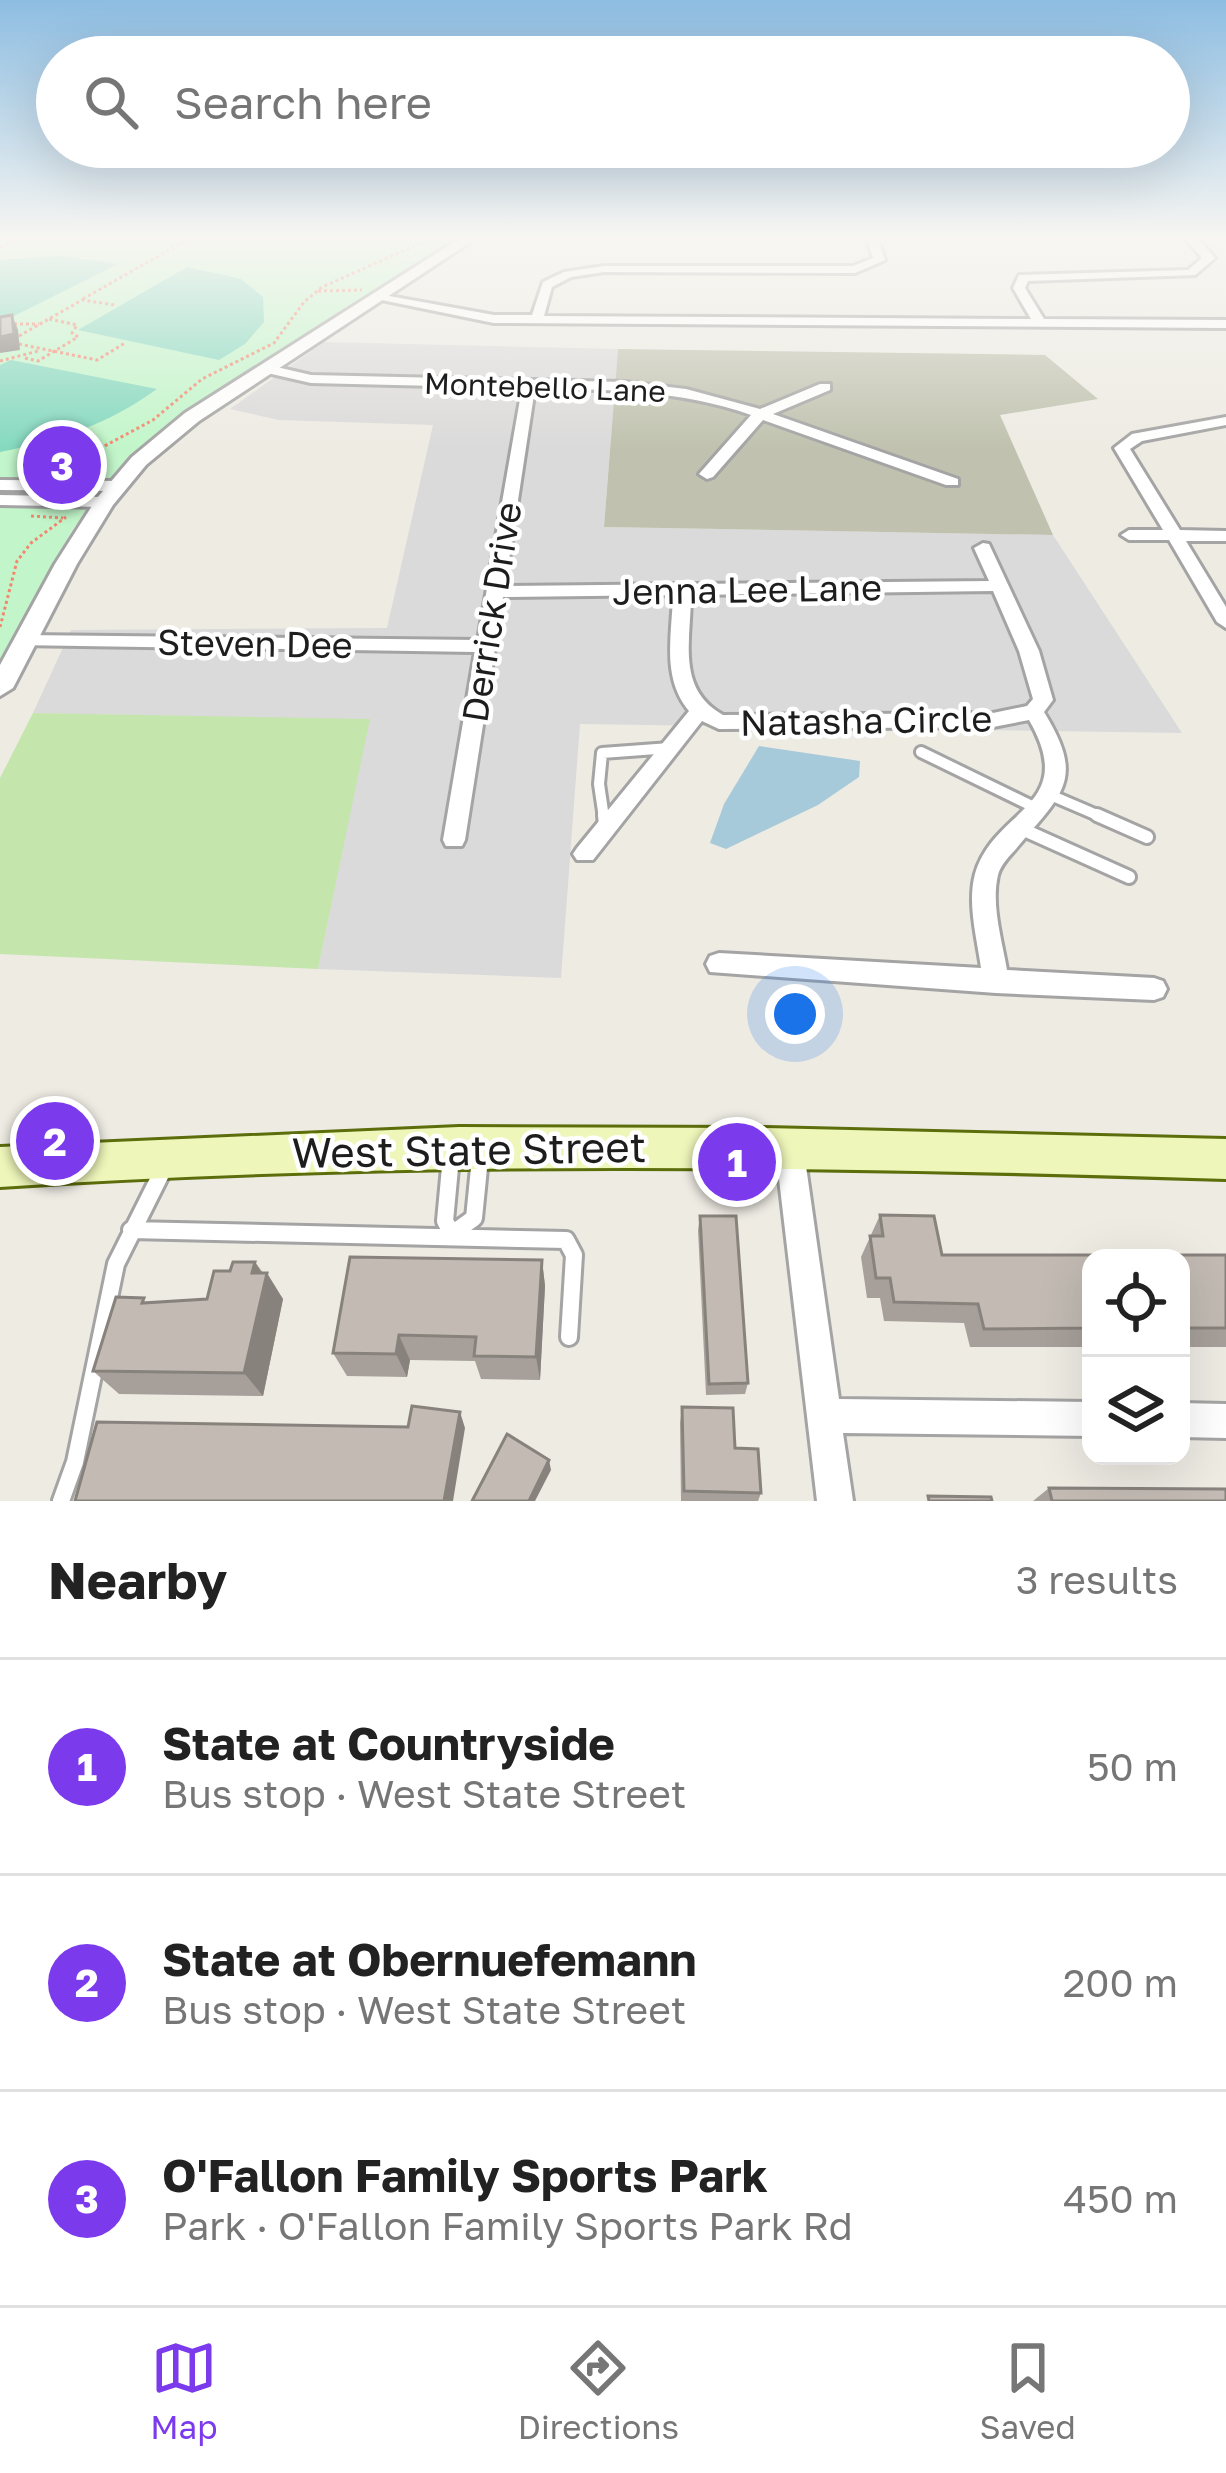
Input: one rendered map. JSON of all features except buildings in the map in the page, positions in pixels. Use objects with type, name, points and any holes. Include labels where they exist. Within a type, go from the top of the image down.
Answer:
[{"type":"main road","name":"West State Street","points":[[0,1167],[466,1148],[789,1145],[1226,1159]]},
{"type":"street","points":[[0,688],[107,489],[192,417],[353,309]]},
{"type":"street","points":[[440,309],[479,318],[1226,324]]},
{"type":"street","points":[[537,319],[540,309]]},
{"type":"street","points":[[1031,309],[1040,323]]},
{"type":"street","points":[[1196,324],[1226,342]]},
{"type":"street","name":"Montebello Lane","points":[[268,369],[311,379],[686,393],[952,482]]},
{"type":"street","name":"Derrick Drive","points":[[454,840],[529,385]]},
{"type":"street","points":[[707,474],[760,414],[825,387]]},
{"type":"street","points":[[1226,422],[1123,443],[1124,455],[1226,622]]},
{"type":"street","points":[[0,485],[107,489]]},
{"type":"street","points":[[0,500],[107,489]]},
{"type":"street","points":[[1130,535],[1226,536]]},
{"type":"street","points":[[983,548],[1042,690],[1043,700],[1034,712],[1057,747],[1060,766],[1042,801],[991,862],[985,880],[995,982]]},
{"type":"street","name":"Jenna Lee Lane","points":[[494,592],[999,586]]},
{"type":"street","points":[[585,854],[698,713],[682,686],[682,589]]},
{"type":"street","name":"Steven Dee","points":[[24,641],[487,646]]},
{"type":"street","name":"Natasha Circle","points":[[698,713],[742,725],[994,720],[1034,712]]},
{"type":"street","points":[[719,964],[1154,989]]},
{"type":"street","points":[[789,1145],[835,1501]]},
{"type":"street","points":[[824,1416],[1082,1419]]},
{"type":"street","points":[[1190,1420],[1226,1421]]},
{"type":"lane","points":[[605,829],[599,784],[602,753],[670,748]]},
{"type":"lane","points":[[921,752],[1147,837]]},
{"type":"lane","points":[[1021,828],[1129,877]]},
{"type":"lane","points":[[452,1234],[474,1218],[466,1148]]},
{"type":"lane","points":[[452,1234],[445,1222],[466,1148]]},
{"type":"lane","points":[[61,1501],[74,1462],[116,1264],[170,1157]]},
{"type":"lane","points":[[130,1230],[566,1240],[572,1244],[569,1337]]},
{"type":"path","points":[[66,309],[7,342],[98,360],[125,343]]},
{"type":"path","points":[[21,470],[71,462],[167,412],[202,379],[274,343],[302,309]]},
{"type":"path","points":[[0,361],[38,361],[78,337],[72,333],[77,325],[49,319]]},
{"type":"path","points":[[9,325],[39,324]]},
{"type":"path","points":[[25,358],[41,349]]},
{"type":"path","points":[[96,452],[107,489]]},
{"type":"path","points":[[71,462],[98,467]]},
{"type":"path","points":[[0,627],[10,606],[11,573],[40,533],[79,512]]},
{"type":"path","points":[[38,519],[40,533]]},
{"type":"shaded area","points":[[324,342],[618,349],[604,527],[1053,535],[1182,733],[580,724],[561,978],[318,969],[369,720],[33,713],[71,630],[387,628],[433,425],[279,420],[230,409]]},
{"type":"shaded area","points":[[618,349],[1045,355],[1098,399],[1000,415],[1053,535],[604,527]]},
{"type":"green space","points":[[0,309],[348,309],[192,407],[142,446],[105,484],[73,529],[0,659]]},
{"type":"green space","points":[[0,309],[28,309],[0,323]]},
{"type":"green space","points":[[114,309],[263,309],[264,322],[245,344],[219,360],[78,330]]},
{"type":"green space","points":[[11,360],[157,389],[82,430],[0,452],[0,365]]},
{"type":"green space","points":[[33,713],[370,719],[318,969],[0,954],[0,778]]},
{"type":"water","points":[[759,746],[860,761],[859,777],[818,805],[726,849],[710,843],[724,804]]},
{"type":"place","name":"O'Fallon Family Sports Park","points":[[62,465]]},
{"type":"place","name":"State at Obernuefemann","points":[[55,1141]]},
{"type":"place","name":"State at Countryside","points":[[737,1162]]}]
